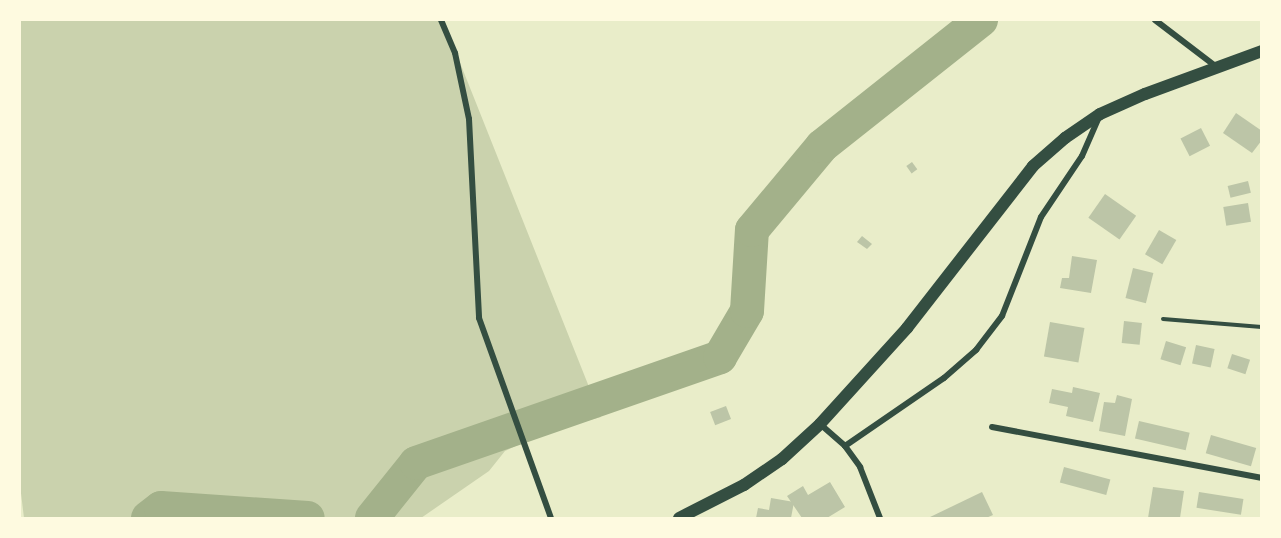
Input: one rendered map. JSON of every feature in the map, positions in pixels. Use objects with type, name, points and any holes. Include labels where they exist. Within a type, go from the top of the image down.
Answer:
[{"type":"main road","points":[[679,519],[744,485],[782,459],[820,424],[907,328],[1033,166],[1100,114],[1214,65],[1262,51]]},
{"type":"street","points":[[441,20],[454,53],[469,119],[479,318],[551,519]]},
{"type":"street","points":[[1155,20],[1214,65]]},
{"type":"street","points":[[845,446],[945,378],[976,350],[1002,316],[1041,218],[1082,156],[1100,114]]},
{"type":"street","points":[[820,424],[845,446],[860,467],[880,519]]},
{"type":"street","points":[[992,428],[1262,478]]},
{"type":"path","points":[[1163,319],[1262,327]]},
{"type":"green space","points":[[20,20],[443,20],[601,417],[544,433],[505,451],[489,471],[421,518],[24,518],[20,485]]},
{"type":"building","points":[[1236,113],[1262,131],[1262,140],[1252,153],[1223,133]]},
{"type":"building","points":[[1201,128],[1210,146],[1190,156],[1181,138]]},
{"type":"building","points":[[912,162],[917,169],[912,173],[906,166]]},
{"type":"building","points":[[1248,181],[1251,193],[1231,198],[1228,186]]},
{"type":"building","points":[[1105,194],[1136,216],[1119,240],[1088,218]]},
{"type":"building","points":[[1248,203],[1251,222],[1226,226],[1223,207]]},
{"type":"building","points":[[1159,230],[1176,240],[1162,264],[1145,254]]},
{"type":"building","points":[[862,236],[872,244],[867,249],[857,242]]},
{"type":"building","points":[[1072,256],[1097,260],[1091,293],[1060,288],[1062,278],[1069,278]]},
{"type":"building","points":[[1133,268],[1153,273],[1146,303],[1126,298]]},
{"type":"building","points":[[1124,321],[1142,323],[1140,345],[1122,343]]},
{"type":"building","points":[[1050,322],[1084,328],[1078,363],[1044,356]]},
{"type":"building","points":[[1166,341],[1186,347],[1181,365],[1160,359]]},
{"type":"building","points":[[1196,345],[1215,349],[1211,368],[1192,364]]},
{"type":"building","points":[[1232,354],[1250,360],[1245,374],[1227,368]]},
{"type":"building","points":[[1073,387],[1100,393],[1093,422],[1066,416],[1068,407],[1049,403],[1052,389],[1072,393]]},
{"type":"building","points":[[1117,395],[1132,399],[1125,436],[1099,431],[1104,402],[1115,403]]},
{"type":"building","points":[[726,406],[731,419],[715,425],[710,412]]},
{"type":"building","points":[[1139,421],[1190,433],[1186,450],[1135,439]]},
{"type":"building","points":[[1211,435],[1256,448],[1251,466],[1206,453]]},
{"type":"building","points":[[1064,467],[1110,479],[1106,495],[1060,482]]},
{"type":"building","points":[[830,482],[845,507],[827,518],[802,518],[787,496],[803,486],[808,495]]},
{"type":"building","points":[[1153,487],[1184,491],[1180,518],[1148,518]]},
{"type":"building","points":[[982,492],[993,515],[986,518],[928,518]]},
{"type":"building","points":[[1199,492],[1243,499],[1241,515],[1196,508]]},
{"type":"building","points":[[771,498],[794,502],[791,518],[756,518],[758,508],[769,510]]},
{"type":"waterway","points":[[372,518],[416,463],[720,357],[747,311],[752,230],[822,146],[981,20]]},
{"type":"waterway","points":[[148,518],[161,508],[308,518]]}]
